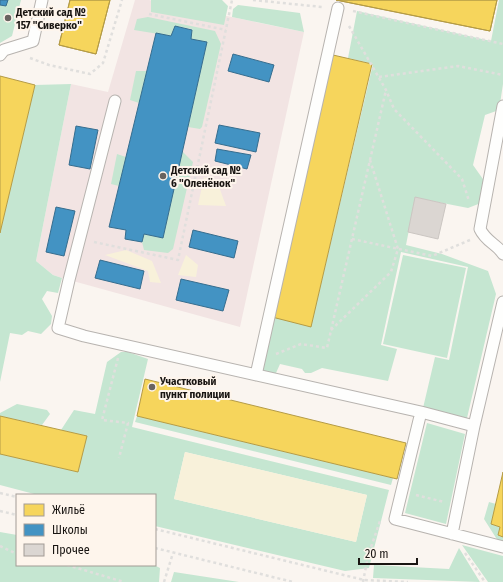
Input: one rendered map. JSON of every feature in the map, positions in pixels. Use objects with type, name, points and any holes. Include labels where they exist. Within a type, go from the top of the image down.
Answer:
[{"type":"lane","points":[[2,53],[33,41],[42,0]]},
{"type":"lane","points":[[256,374],[338,8]]},
{"type":"lane","points":[[115,101],[58,328],[421,412],[474,426]]},
{"type":"lane","points":[[503,106],[481,232],[490,243],[501,250],[503,254]]},
{"type":"lane","points":[[452,534],[474,426],[503,302]]},
{"type":"lane","points":[[421,412],[395,519],[503,547]]},
{"type":"path","points":[[2,53],[90,74],[103,63],[122,0]]},
{"type":"path","points":[[80,238],[178,260],[232,0]]},
{"type":"path","points":[[254,0],[338,8],[503,44]]},
{"type":"path","points":[[338,8],[379,77],[394,109],[462,179],[481,232],[432,256],[352,239]]},
{"type":"path","points":[[149,14],[226,30]]},
{"type":"path","points":[[379,77],[458,66],[503,75]]},
{"type":"path","points":[[259,362],[301,344],[326,348],[386,90]]},
{"type":"path","points":[[331,330],[391,272],[398,249],[370,160]]},
{"type":"path","points":[[119,458],[128,423],[102,420],[122,344]]},
{"type":"path","points":[[0,492],[16,496]]},
{"type":"path","points":[[410,493],[450,504]]},
{"type":"path","points":[[364,581],[368,556],[382,514],[398,504]]},
{"type":"path","points":[[0,511],[16,514]]},
{"type":"path","points":[[156,529],[364,581],[408,582]]},
{"type":"path","points":[[0,546],[16,554]]},
{"type":"path","points":[[461,547],[485,582]]},
{"type":"path","points":[[156,548],[293,582]]},
{"type":"path","points":[[164,582],[173,553]]},
{"type":"path","points":[[70,566],[124,582]]},
{"type":"shaded area","name":"Детский сад № 6 \"Оленёнок\"","points":[[135,0],[149,0],[304,32],[240,327],[62,278],[53,275],[36,261],[71,84],[108,92]]},
{"type":"green space","name":"Детский сад № 157 \"Сиверко\"","points":[[0,0],[21,0],[12,36],[0,43]]},
{"type":"green space","points":[[151,0],[222,0],[228,6],[224,25],[151,12]]},
{"type":"green space","points":[[499,0],[503,0],[503,84],[499,110],[485,115],[473,165],[485,182],[481,203],[468,208],[417,198],[414,204],[406,245],[442,254],[488,271],[496,294],[467,418],[423,408],[435,357],[449,360],[468,267],[401,252],[381,345],[397,349],[388,381],[322,368],[311,373],[305,373],[302,369],[280,364],[276,373],[271,374],[259,370],[272,317],[311,326],[373,64],[348,58],[357,11],[491,41]]},
{"type":"green space","points":[[238,5],[300,13],[304,32],[232,17],[233,9]]},
{"type":"green space","points":[[148,17],[215,31],[221,44],[202,127],[200,129],[188,127],[207,42],[191,39],[192,29],[175,26],[171,36],[134,30],[137,19]]},
{"type":"green space","points":[[136,71],[147,71],[139,103],[130,100]]},
{"type":"green space","points":[[71,84],[36,261],[53,275],[62,278],[58,293],[47,291],[42,299],[52,316],[51,324],[41,334],[28,331],[22,335],[10,333],[0,382],[0,233],[35,85]]},
{"type":"green space","points":[[182,151],[193,162],[173,249],[168,253],[144,250],[142,242],[144,234],[163,238]]},
{"type":"green space","points":[[117,154],[126,157],[119,186],[111,184]]},
{"type":"green space","points":[[403,255],[466,268],[447,358],[383,344]]},
{"type":"green space","points":[[121,352],[128,352],[148,359],[132,427],[389,490],[369,568],[345,571],[156,526],[156,494],[34,494],[0,485],[0,454],[78,472],[87,436],[61,430],[74,410],[95,414],[107,362]],"holes":[[[185,452],[367,495],[356,542],[174,499]]]},
{"type":"green space","points":[[17,404],[47,410],[50,414],[42,425],[0,416],[0,413]]},
{"type":"green space","points":[[137,416],[393,478],[391,485],[135,422]]},
{"type":"green space","points":[[427,423],[465,434],[446,524],[405,513]]},
{"type":"green space","points":[[489,502],[496,504],[491,524],[500,527],[498,535],[503,537],[503,542],[498,541],[484,519]]},
{"type":"green space","points":[[0,532],[16,535],[16,566],[156,566],[160,568],[159,582],[0,582]]},
{"type":"green space","points":[[462,545],[503,556],[503,582],[488,582]]},
{"type":"green space","points":[[459,548],[480,582],[373,578],[374,565],[449,569]]},
{"type":"green space","points":[[174,572],[239,582],[171,582]]},
{"type":"sand","points":[[204,177],[218,184],[226,206],[198,205]]},
{"type":"sand","points":[[126,250],[152,261],[161,283],[150,282],[148,271],[105,255]]},
{"type":"sand","points":[[186,255],[198,265],[196,277],[178,275]]},
{"type":"sand","points":[[185,452],[367,495],[356,542],[174,499]]},
{"type":"building: Жильё","points":[[70,0],[110,0],[96,54],[59,45]]},
{"type":"building: Жильё","points":[[70,0],[110,0],[96,54],[59,45]]},
{"type":"building: Жильё","points":[[336,0],[497,0],[490,31]]},
{"type":"building: Жильё","points":[[336,0],[497,0],[490,31]]},
{"type":"building: Жильё","points":[[333,55],[372,64],[311,327],[272,317]]},
{"type":"building: Жильё","points":[[0,76],[35,85],[0,233]]},
{"type":"building: Жильё","points":[[145,379],[406,443],[397,479],[137,416]]},
{"type":"building: Жильё","points":[[0,416],[87,436],[78,472],[0,454]]},
{"type":"building: Жильё","points":[[503,472],[503,537],[498,535],[500,527],[491,524]]},
{"type":"building: Школы","points":[[0,0],[8,0],[6,6],[0,5]]},
{"type":"building: Школы","points":[[175,26],[192,30],[191,39],[207,42],[163,238],[144,234],[142,242],[125,239],[126,230],[109,227],[156,33],[171,36]]},
{"type":"building: Школы","points":[[233,54],[274,65],[269,82],[228,71]]},
{"type":"building: Школы","points":[[219,125],[260,133],[256,152],[215,143]]},
{"type":"building: Школы","points":[[76,126],[98,130],[90,169],[69,165]]},
{"type":"building: Школы","points":[[217,149],[251,155],[247,169],[215,161]]},
{"type":"building: Школы","points":[[56,207],[75,211],[64,256],[46,252]]},
{"type":"building: Школы","points":[[193,230],[238,241],[234,258],[189,247]]},
{"type":"building: Школы","points":[[100,260],[144,271],[140,289],[95,278]]},
{"type":"building: Школы","points":[[181,279],[229,290],[223,311],[176,300]]},
{"type":"building: Прочее","points":[[415,197],[446,204],[438,239],[408,232]]},
{"type":"place","name":"Детский сад № 157 \"Сиверко\"","points":[[8,18]]},
{"type":"place","name":"Детский сад № 6 \"Оленёнок\"","points":[[163,176]]},
{"type":"place","name":"Участковый пункт полиции","points":[[152,387]]}]
